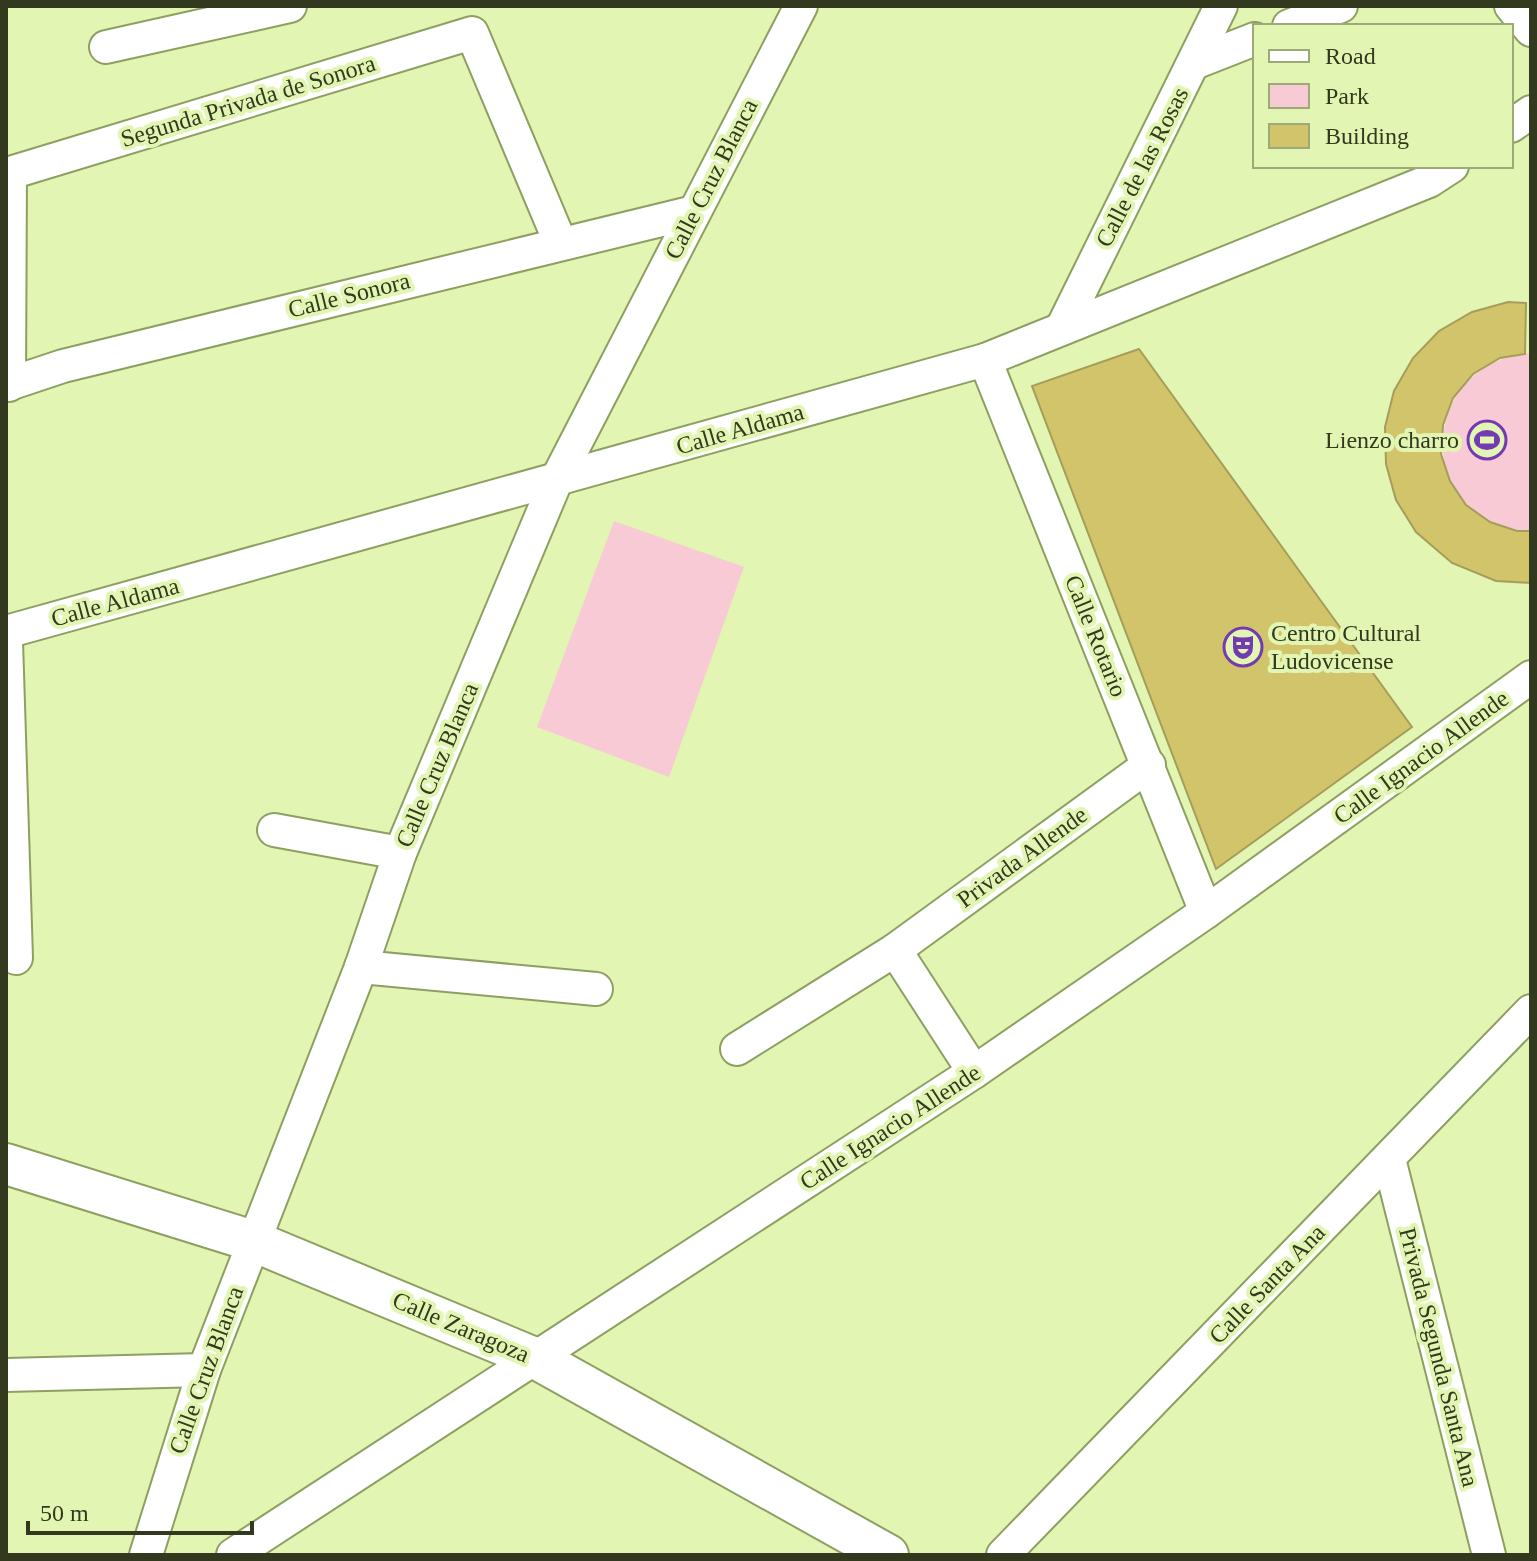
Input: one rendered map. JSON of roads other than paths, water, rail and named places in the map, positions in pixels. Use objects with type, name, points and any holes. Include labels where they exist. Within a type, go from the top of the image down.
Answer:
[{"type":"street","points":[[106,47],[290,6]]},
{"type":"street","name":"Calle Cruz Blanca","points":[[146,1555],[204,1370],[361,967],[400,853],[556,481],[801,6]]},
{"type":"street","name":"Calle de las Rosas","points":[[1062,328],[1221,6]]},
{"type":"street","points":[[1294,24],[1341,6]]},
{"type":"street","points":[[1511,6],[1531,30]]},
{"type":"street","name":"Segunda Privada de Sonora","points":[[7,385],[10,173],[472,33],[560,242]]},
{"type":"street","points":[[1194,63],[1253,40]]},
{"type":"street","points":[[1513,125],[1531,112]]},
{"type":"street","name":"Calle Aldama","points":[[6,632],[985,360],[1439,171]]},
{"type":"street","name":"Calle Sonora","points":[[7,385],[63,366],[560,242],[694,212]]},
{"type":"street","name":"Calle Rotario","points":[[985,360],[1206,912]]},
{"type":"street","points":[[6,641],[16,958]]},
{"type":"street","name":"Calle Ignacio Allende","points":[[233,1555],[974,1072],[1206,912],[1531,677]]},
{"type":"street","name":"Privada Allende","points":[[737,1049],[895,950],[1149,765]]},
{"type":"street","points":[[274,830],[400,853]]},
{"type":"street","points":[[895,950],[974,1072]]},
{"type":"street","points":[[361,967],[596,989]]},
{"type":"street","name":"Calle Santa Ana","points":[[1003,1555],[1531,1011]]},
{"type":"street","name":"Privada Segunda Santa Ana","points":[[1389,1159],[1489,1555]]},
{"type":"street","name":"Calle Zaragoza","points":[[6,1164],[253,1241],[537,1359],[888,1555]]},
{"type":"street","points":[[6,1375],[204,1370]]},
{"type":"place","name":"Lienzo charro","points":[[1487,440]]},
{"type":"place","name":"Centro Cultural Ludovicense","points":[[1243,647]]}]
